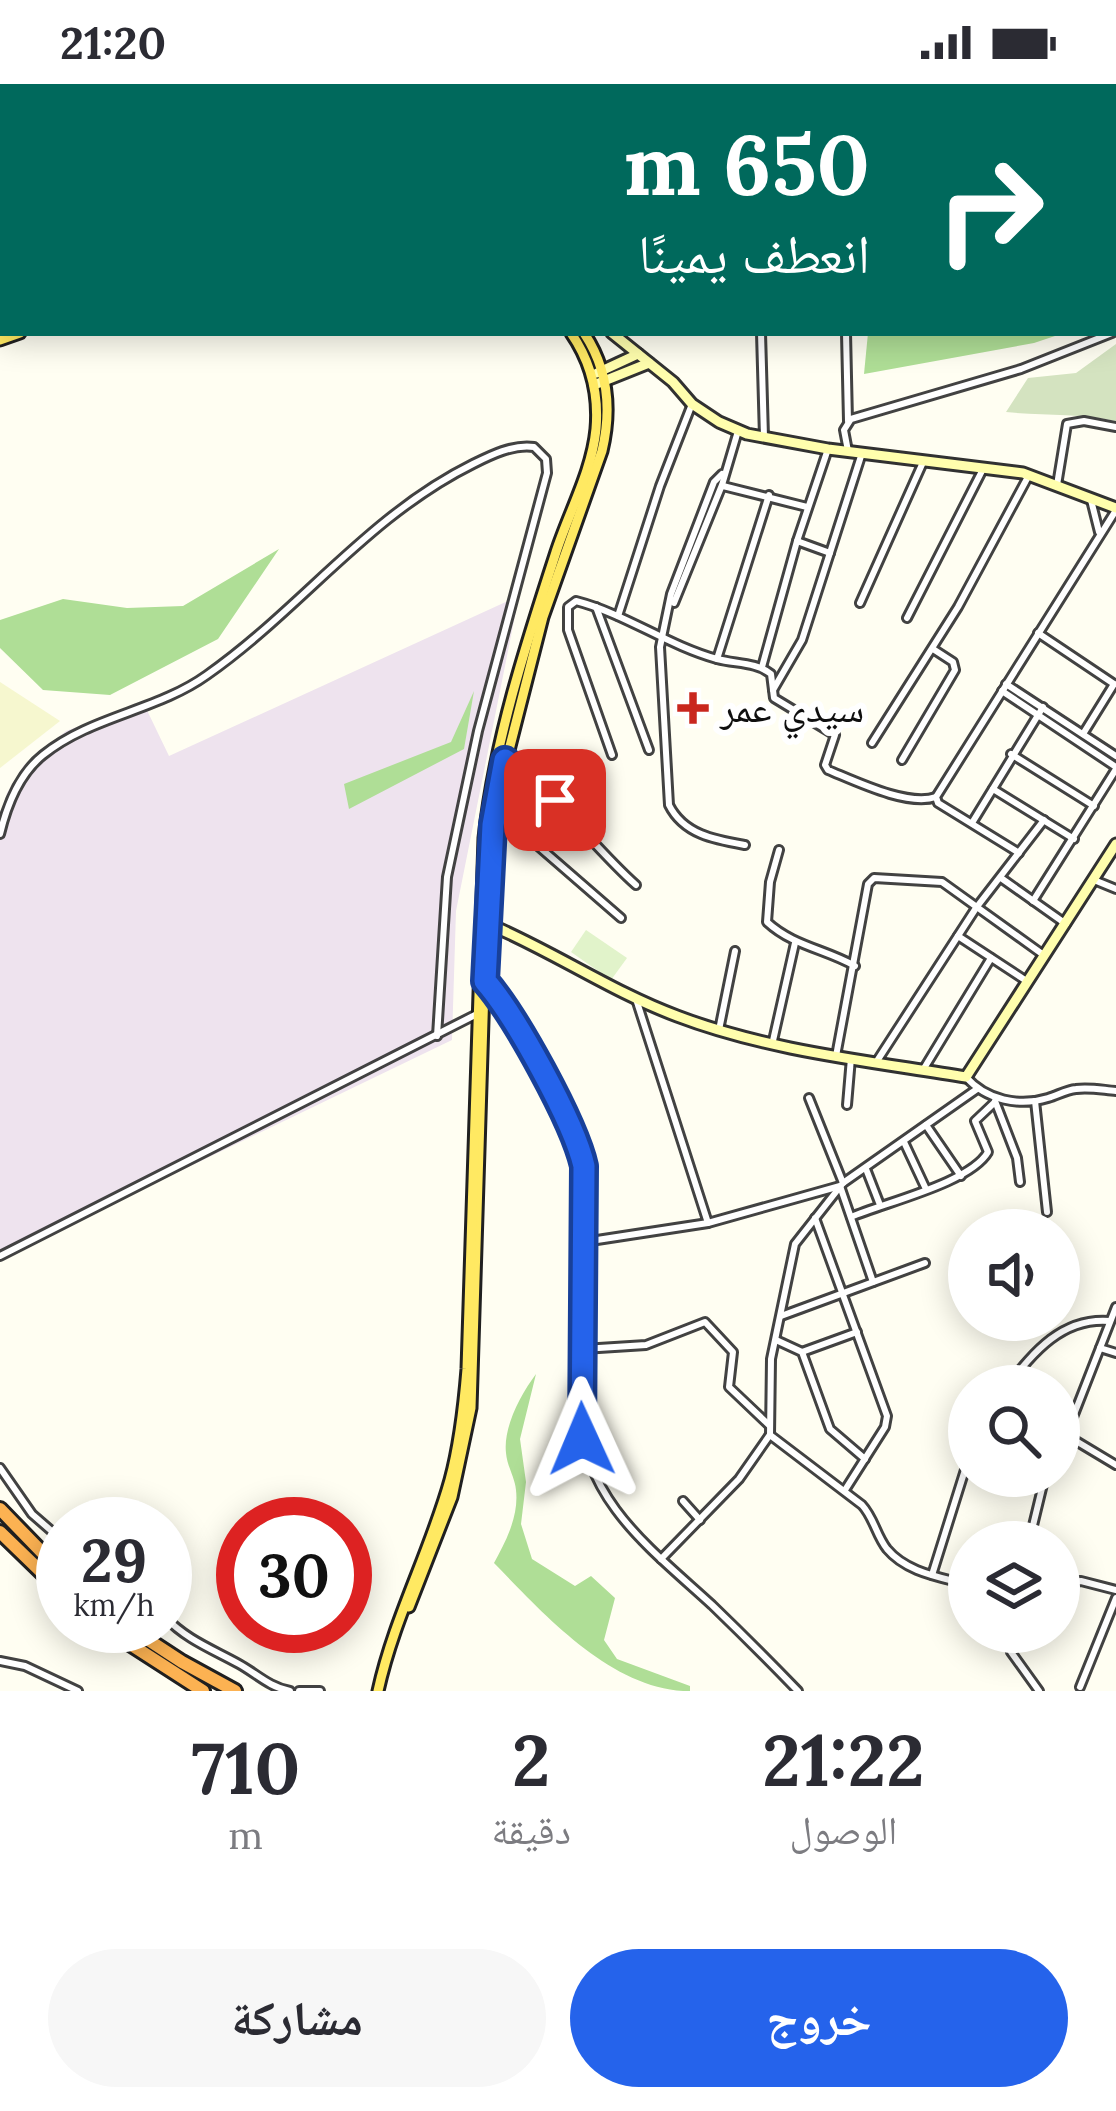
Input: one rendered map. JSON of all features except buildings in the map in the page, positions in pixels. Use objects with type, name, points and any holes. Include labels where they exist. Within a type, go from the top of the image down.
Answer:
[{"type":"highway","points":[[0,1509],[36,1546]]},
{"type":"highway","points":[[0,1532],[36,1567]]},
{"type":"highway","points":[[145,1653],[203,1691]]},
{"type":"highway","points":[[168,1653],[235,1691]]},
{"type":"main road","points":[[378,1691],[389,1644],[446,1496],[461,1428],[467,1369],[482,855],[489,800],[536,615],[592,450],[598,378],[573,336]]},
{"type":"main road","points":[[384,1668],[446,1517],[469,1428],[493,825],[543,616],[602,451],[607,423],[585,336]]},
{"type":"street","points":[[612,755],[568,622],[572,602],[596,607],[717,659],[762,667],[771,674],[774,698],[835,735],[825,765],[828,770],[883,792],[922,800],[936,796],[1116,509],[1029,475],[828,449],[738,430],[692,404],[616,336]]},
{"type":"street","points":[[760,336],[764,437]]},
{"type":"street","points":[[846,336],[848,421],[844,430],[848,452]]},
{"type":"street","points":[[848,421],[1021,369],[1104,336]]},
{"type":"street","points":[[598,378],[638,354]]},
{"type":"street","points":[[598,378],[649,363]]},
{"type":"street","points":[[618,616],[692,404]]},
{"type":"street","points":[[1057,485],[1067,424],[1084,421],[1116,427]]},
{"type":"street","points":[[738,430],[671,594],[662,639],[669,805],[677,819],[707,837],[746,845]]},
{"type":"street","points":[[0,834],[16,788],[40,757],[66,738],[198,681],[404,505],[483,459],[520,446],[534,447],[546,459],[547,473],[478,730],[447,877],[437,1036]]},
{"type":"street","points":[[762,667],[828,449]]},
{"type":"street","points":[[772,691],[802,640],[862,453]]},
{"type":"street","points":[[860,604],[924,460]]},
{"type":"street","points":[[907,618],[985,466]]},
{"type":"street","points":[[872,743],[933,649],[1029,475]]},
{"type":"street","points":[[718,484],[807,507]]},
{"type":"street","points":[[717,659],[769,495]]},
{"type":"street","points":[[1091,500],[1100,536]]},
{"type":"street","points":[[797,541],[830,553]]},
{"type":"street","points":[[596,607],[649,750]]},
{"type":"street","points":[[1038,633],[1115,683],[1080,738]]},
{"type":"street","points":[[902,760],[955,668],[933,649]]},
{"type":"street","points":[[1004,687],[1116,768],[1033,901]]},
{"type":"street","points":[[972,824],[1040,711]]},
{"type":"street","points":[[1080,738],[1116,756]]},
{"type":"street","points":[[1011,754],[1094,806]]},
{"type":"street","points":[[505,760],[547,792],[636,885]]},
{"type":"street","points":[[993,789],[1074,838]]},
{"type":"street","points":[[547,792],[523,823],[522,832],[621,918]]},
{"type":"street","points":[[936,796],[938,803],[1019,853]]},
{"type":"street","points":[[877,1061],[976,908],[1044,820]]},
{"type":"street","points":[[661,1559],[739,1479],[769,1430],[768,1384],[792,1250],[841,1185],[904,1142],[971,1086],[1028,982],[1116,844]]},
{"type":"street","points":[[778,850],[765,918],[795,943],[832,953],[855,966]]},
{"type":"street","points":[[836,1056],[868,884],[874,878],[937,880],[1045,956]]},
{"type":"street","points":[[1001,878],[1066,923]]},
{"type":"street","points":[[1094,880],[1116,889]]},
{"type":"street","points":[[486,923],[636,999],[772,1045],[923,1070],[971,1086],[994,1100],[1035,1101],[1081,1088],[1116,1091]]},
{"type":"street","points":[[485,938],[501,932]]},
{"type":"street","points":[[958,936],[1028,982]]},
{"type":"street","points":[[772,1045],[795,943]]},
{"type":"street","points":[[719,1030],[735,951]]},
{"type":"street","points":[[923,1070],[992,958]]},
{"type":"street","points":[[485,981],[512,1016],[579,1148],[585,1175],[580,1425],[589,1465],[615,1512],[798,1691]]},
{"type":"street","points":[[636,999],[708,1223]]},
{"type":"street","points":[[0,1256],[477,1014]]},
{"type":"street","points":[[847,1105],[851,1058]]},
{"type":"street","points":[[809,1098],[873,1282]]},
{"type":"street","points":[[851,1216],[961,1176],[986,1157],[975,1121],[994,1100]]},
{"type":"street","points":[[994,1100],[1017,1158],[1020,1182]]},
{"type":"street","points":[[1035,1101],[1046,1209]]},
{"type":"street","points":[[926,1125],[961,1176]]},
{"type":"street","points":[[904,1142],[926,1187]]},
{"type":"street","points":[[866,1168],[880,1205]]},
{"type":"street","points":[[584,1241],[708,1223],[841,1185]]},
{"type":"street","points":[[814,1218],[887,1415],[885,1427],[845,1490]]},
{"type":"street","points":[[781,1316],[925,1263]]},
{"type":"street","points":[[1080,1399],[1116,1307]]},
{"type":"street","points":[[1025,1365],[1040,1347],[1070,1326],[1085,1320],[1110,1321]]},
{"type":"street","points":[[581,1349],[646,1345],[705,1322],[734,1354],[729,1387],[769,1430],[871,1515],[890,1552],[909,1566],[948,1579]]},
{"type":"street","points":[[802,1352],[857,1331]]},
{"type":"street","points":[[776,1340],[802,1352],[830,1429],[865,1459]]},
{"type":"street","points":[[1100,1348],[1116,1352]]},
{"type":"street","points":[[1080,1444],[1116,1466]]},
{"type":"street","points":[[0,1468],[36,1517]]},
{"type":"street","points":[[932,1575],[956,1497]]},
{"type":"street","points":[[682,1501],[700,1520]]},
{"type":"street","points":[[1080,1581],[1116,1594],[1080,1687]]},
{"type":"street","points":[[192,1639],[273,1687],[290,1691]]},
{"type":"street","points":[[1012,1653],[1039,1691]]},
{"type":"street","points":[[0,1661],[25,1666],[78,1691]]},
{"type":"street","points":[[299,1691],[320,1691]]},
{"type":"shaded area","points":[[519,596],[456,911],[452,1040],[0,1258],[0,817],[7,793],[24,765],[66,731],[143,702],[169,756]]},
{"type":"green space","points":[[868,336],[1055,336],[1034,343],[864,374]]},
{"type":"green space","points":[[1116,344],[1116,421],[1006,412],[1028,378],[1076,373]]},
{"type":"green space","points":[[279,549],[218,639],[110,695],[43,690],[0,648],[0,620],[63,599],[127,608],[183,606]]},
{"type":"green space","points":[[0,682],[60,721],[0,768]]},
{"type":"green space","points":[[474,691],[464,749],[349,809],[344,784],[451,742]]},
{"type":"green space","points":[[586,930],[627,958],[611,980],[571,952]]},
{"type":"green space","points":[[536,1374],[520,1439],[526,1482],[521,1524],[532,1559],[575,1586],[591,1576],[615,1598],[604,1640],[617,1659],[690,1686],[690,1691],[661,1688],[607,1664],[557,1626],[494,1563],[516,1509],[507,1432]]},
{"type":"place","name":"سيدي عمر","points":[[693,708]]},
{"type":"route","points":[[555,800],[505,760],[493,825],[485,981],[512,1016],[584,1166],[582,1439]]}]
